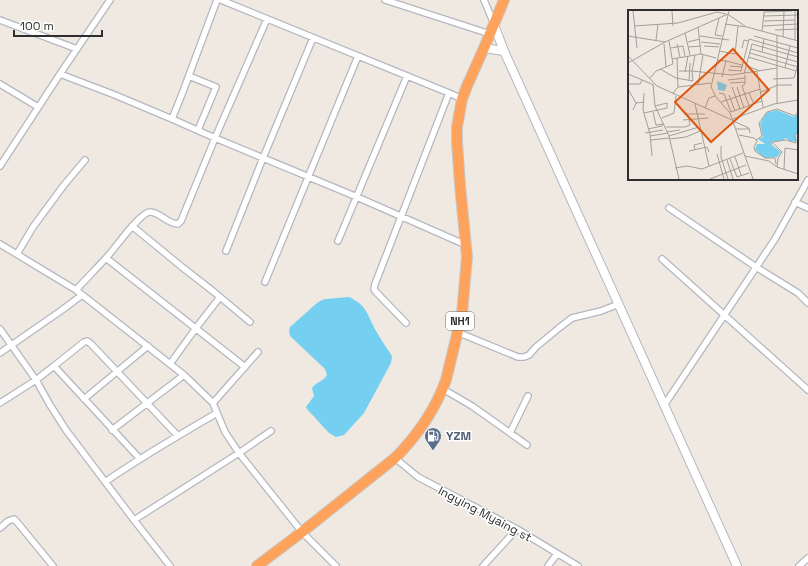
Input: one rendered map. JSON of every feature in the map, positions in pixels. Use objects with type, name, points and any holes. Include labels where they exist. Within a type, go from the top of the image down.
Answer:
[{"type":"highway","name":"NH1","points":[[257,566],[395,458],[404,449],[432,413],[443,389],[462,314],[467,257],[460,185],[457,127],[462,99],[504,0]]},
{"type":"main road","points":[[492,29],[504,51],[737,566]]},
{"type":"main road","points":[[484,48],[504,51]]},
{"type":"street","points":[[1,162],[110,0]]},
{"type":"street","points":[[172,119],[216,0]]},
{"type":"street","points":[[221,0],[462,99]]},
{"type":"street","points":[[385,0],[492,29]]},
{"type":"street","points":[[484,0],[492,29]]},
{"type":"street","points":[[76,290],[106,258],[132,226],[147,213],[155,213],[173,224],[178,224],[181,221],[215,138],[267,19]]},
{"type":"street","points":[[0,20],[77,49]]},
{"type":"street","points":[[226,251],[313,38]]},
{"type":"street","points":[[265,282],[358,56]]},
{"type":"street","points":[[60,74],[115,95],[308,178],[357,197],[467,246]]},
{"type":"street","points":[[188,76],[216,87],[198,130]]},
{"type":"street","points":[[338,241],[407,76]]},
{"type":"street","points":[[0,84],[38,107]]},
{"type":"street","points":[[406,323],[374,289],[449,93]]},
{"type":"street","points":[[17,254],[33,227],[64,185],[85,160]]},
{"type":"street","points":[[665,404],[775,239],[808,180]]},
{"type":"street","points":[[796,202],[808,208]]},
{"type":"street","points":[[669,208],[756,267],[798,293],[808,303]]},
{"type":"street","points":[[132,226],[250,322]]},
{"type":"street","points":[[0,244],[76,290],[184,375],[213,403],[224,432],[239,453],[302,532],[336,566]]},
{"type":"street","points":[[106,258],[245,367]]},
{"type":"street","points":[[662,259],[808,390]]},
{"type":"street","points":[[0,353],[82,295]]},
{"type":"street","points":[[170,364],[220,297]]},
{"type":"street","points":[[457,332],[518,357],[524,357],[530,355],[536,347],[572,318],[601,311],[619,304]]},
{"type":"street","points":[[0,329],[36,380],[66,430],[170,566]]},
{"type":"street","points":[[0,403],[36,380],[87,341],[178,436]]},
{"type":"street","points":[[84,399],[148,346]]},
{"type":"street","points":[[213,403],[258,352]]},
{"type":"street","points":[[54,366],[140,460]]},
{"type":"street","points":[[112,430],[184,375]]},
{"type":"street","points":[[443,389],[472,406],[527,445]]},
{"type":"street","points":[[510,433],[528,396]]},
{"type":"street","points":[[105,482],[123,469],[217,413]]},
{"type":"street","points":[[134,520],[271,431]]},
{"type":"street","name":"Ingying Myaing st","points":[[395,458],[418,477],[517,529],[578,566]]},
{"type":"street","points":[[0,528],[8,521],[14,519],[53,566]]},
{"type":"street","points":[[483,566],[517,529]]},
{"type":"street","points":[[548,566],[557,554]]},
{"type":"street","points":[[799,566],[808,558]]},
{"type":"water","points":[[349,297],[364,307],[378,334],[392,356],[391,363],[364,413],[344,435],[336,437],[329,433],[306,407],[314,396],[312,388],[327,375],[325,369],[290,336],[289,330],[290,327],[322,300]]},
{"type":"place","name":"YZM","points":[[433,451]]}]
